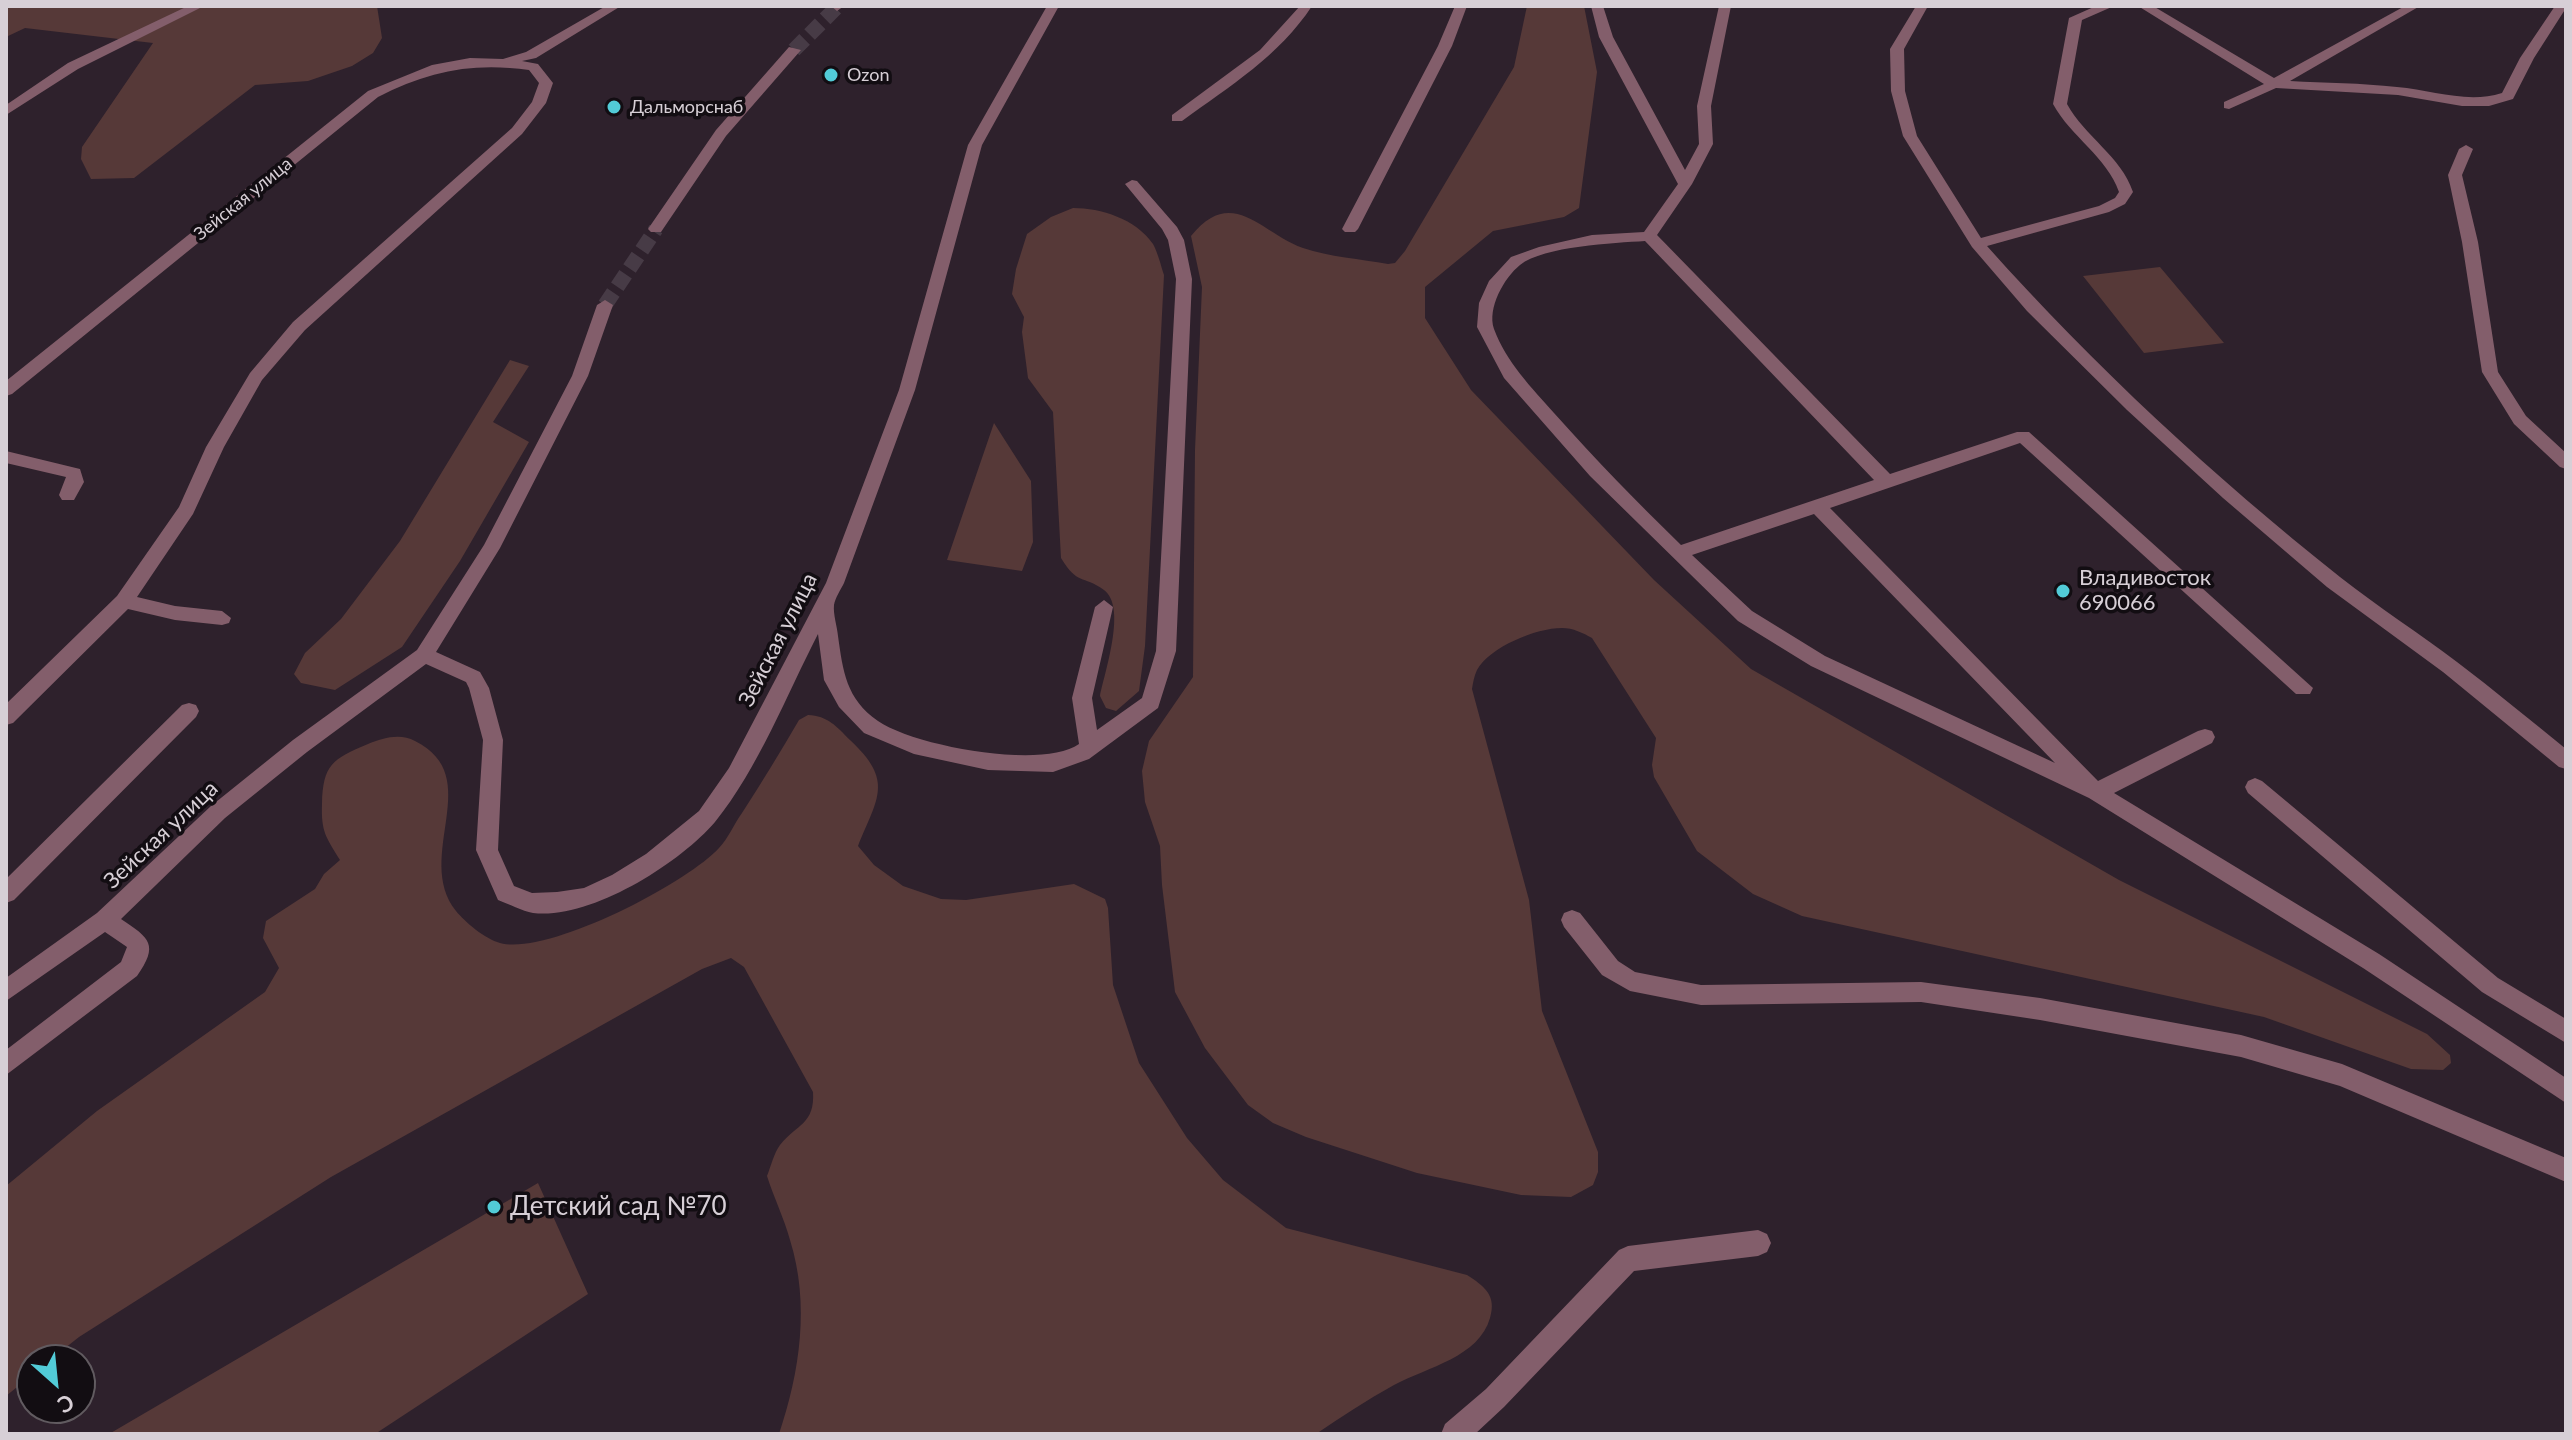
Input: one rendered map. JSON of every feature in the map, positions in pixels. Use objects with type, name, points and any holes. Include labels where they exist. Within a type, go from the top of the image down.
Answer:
[{"type":"lane","points":[[6,111],[73,66],[198,6]]},
{"type":"lane","name":"Зейская улица","points":[[504,62],[531,55],[615,6]]},
{"type":"lane","name":"Зейская улица","points":[[424,655],[473,677],[479,688],[493,740],[487,850],[506,893],[532,903],[586,897],[620,882],[654,861],[706,817],[736,774],[835,583],[907,390],[975,145],[1053,6]]},
{"type":"lane","points":[[1177,118],[1278,42],[1296,25],[1306,6]]},
{"type":"lane","points":[[1350,229],[1445,46],[1461,6]]},
{"type":"lane","points":[[1597,6],[1606,37],[1685,184]]},
{"type":"lane","points":[[1649,236],[1685,184],[1706,144],[1704,106],[1725,6]]},
{"type":"lane","points":[[1922,6],[1897,49],[1898,91],[1910,136],[1977,244],[2044,318],[2133,406],[2229,493],[2334,582],[2450,667],[2566,761]]},
{"type":"lane","points":[[1977,244],[2104,209],[2120,201],[2126,192],[2117,172],[2077,132],[2060,104],[2065,91],[2067,39],[2076,18],[2108,6]]},
{"type":"lane","points":[[2144,6],[2274,84],[2398,91],[2462,102],[2489,102],[2508,96],[2527,58],[2561,6]]},
{"type":"lane","points":[[2229,105],[2274,84],[2414,6]]},
{"type":"lane","points":[[656,229],[721,133],[794,50]]},
{"type":"lane","name":"Зейская улица","points":[[6,390],[373,94],[402,78],[441,66],[480,61],[533,67],[546,83],[539,103],[517,131],[299,326],[256,377],[215,447],[187,509],[124,601],[6,717]]},
{"type":"lane","points":[[2466,149],[2455,175],[2473,259],[2490,372],[2520,420],[2566,463]]},
{"type":"lane","points":[[824,603],[834,680],[846,701],[871,727],[914,746],[988,762],[1053,764],[1090,746],[1151,702],[1166,651],[1184,279],[1176,240],[1169,227],[1132,184]]},
{"type":"lane","points":[[1887,482],[1649,236],[1592,240],[1544,250],[1516,260],[1497,281],[1487,303],[1485,327],[1510,374],[1596,472],[1745,616],[1818,661],[2096,792],[2371,961],[2566,1092]]},
{"type":"lane","name":"Зейская улица","points":[[6,991],[105,920],[218,812],[300,746],[424,655],[491,548],[580,376],[605,305]]},
{"type":"lane","points":[[1678,553],[2023,436],[2303,688]]},
{"type":"lane","points":[[6,457],[74,473],[75,482],[68,495]]},
{"type":"lane","points":[[1817,506],[2096,792]]},
{"type":"lane","points":[[124,601],[175,613],[222,618]]},
{"type":"lane","points":[[1090,746],[1082,698],[1104,607]]},
{"type":"lane","points":[[6,893],[189,711]]},
{"type":"lane","points":[[2096,792],[2205,737]]},
{"type":"lane","points":[[2255,787],[2490,985],[2566,1032]]},
{"type":"lane","points":[[6,1064],[129,969],[138,956],[138,942],[105,920]]},
{"type":"lane","points":[[1572,920],[1610,968],[1630,981],[1701,995],[1921,992],[2040,1009],[2241,1046],[2342,1075],[2566,1170]]},
{"type":"lane","points":[[1455,1434],[1505,1387],[1628,1259],[1758,1243]]},
{"type":"shaded area","points":[[6,6],[377,6],[382,38],[373,53],[352,66],[308,81],[255,85],[134,178],[91,179],[81,159],[82,147],[153,43],[25,28],[6,37]]},
{"type":"shaded area","points":[[1527,6],[1584,6],[1597,72],[1579,208],[1564,217],[1493,231],[1425,287],[1425,318],[1471,390],[1654,580],[1751,669],[2119,880],[2427,1034],[2450,1055],[2451,1063],[2443,1070],[2411,1069],[2264,1017],[1802,916],[1753,894],[1697,851],[1654,777],[1652,765],[1656,738],[1592,638],[1562,628],[1527,635],[1492,654],[1477,670],[1472,689],[1529,900],[1542,1011],[1598,1152],[1598,1172],[1593,1185],[1571,1197],[1521,1195],[1417,1173],[1306,1137],[1273,1123],[1248,1105],[1205,1048],[1175,992],[1160,846],[1145,802],[1142,771],[1149,741],[1193,677],[1195,450],[1202,287],[1191,236],[1206,221],[1220,214],[1233,213],[1303,248],[1345,258],[1395,263],[1514,67]]},
{"type":"shaded area","points":[[1073,208],[1106,213],[1137,228],[1153,244],[1164,275],[1145,646],[1139,691],[1116,711],[1106,708],[1100,696],[1112,640],[1114,610],[1111,598],[1104,590],[1076,576],[1061,558],[1053,412],[1028,378],[1022,332],[1024,317],[1012,294],[1027,234],[1051,217]]},
{"type":"shaded area","points":[[2160,267],[2224,343],[2144,353],[2083,276]]},
{"type":"shaded area","points":[[510,360],[529,366],[493,422],[529,442],[460,561],[402,647],[335,690],[301,683],[294,674],[305,653],[341,619],[400,541]]},
{"type":"shaded area","points":[[994,423],[1031,481],[1033,542],[1022,571],[947,560]]},
{"type":"shaded area","points":[[808,715],[821,717],[836,726],[873,767],[878,790],[876,802],[858,846],[874,865],[903,886],[941,899],[966,900],[1074,884],[1105,899],[1113,985],[1139,1063],[1187,1138],[1223,1180],[1286,1228],[1473,1279],[1488,1292],[1492,1303],[1490,1318],[1475,1342],[1451,1359],[1384,1391],[1316,1434],[779,1434],[797,1362],[800,1289],[788,1232],[767,1176],[780,1145],[808,1117],[813,1092],[744,967],[731,958],[702,969],[331,1177],[70,1344],[16,1344],[16,1388],[6,1396],[6,1186],[97,1111],[265,992],[279,968],[263,938],[266,921],[315,889],[324,874],[340,860],[325,834],[322,821],[325,780],[338,759],[374,742],[397,737],[415,741],[436,756],[446,775],[448,796],[442,866],[445,889],[456,911],[482,934],[500,943],[522,944],[549,939],[615,914],[702,863],[725,840],[799,720]]},
{"type":"shaded area","points":[[538,1183],[588,1294],[375,1434],[109,1434]]},
{"type":"tunnel","points":[[794,50],[837,7]]},
{"type":"tunnel","points":[[605,305],[656,229]]},
{"type":"place","name":"Ozon","points":[[831,75]]},
{"type":"place","name":"Дальморснаб","points":[[614,107]]},
{"type":"place","name":"Владивосток 690066","points":[[2063,591]]},
{"type":"place","name":"Детский сад №70","points":[[494,1207]]}]
